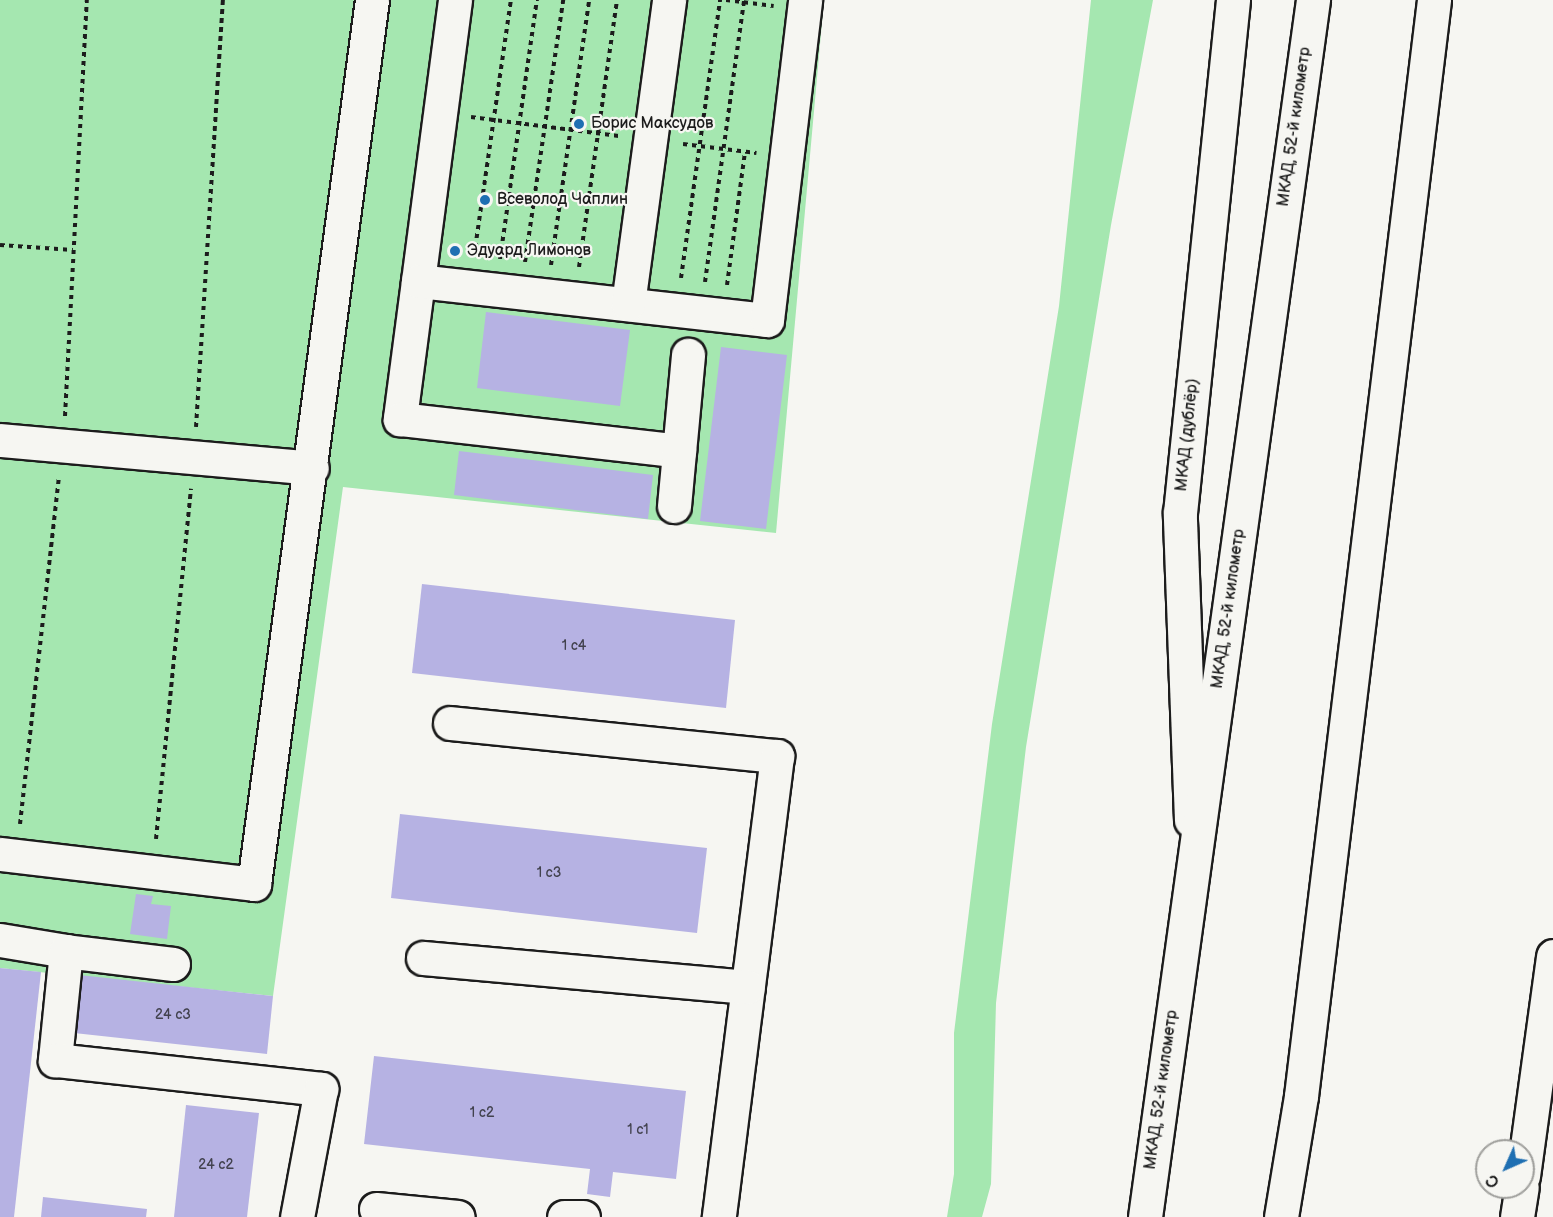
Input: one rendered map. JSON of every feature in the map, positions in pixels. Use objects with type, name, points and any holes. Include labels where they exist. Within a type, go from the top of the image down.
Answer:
[{"type":"main road","points":[[0,854],[254,884],[312,468],[372,0]]},
{"type":"main road","points":[[454,0],[400,419],[679,451]]},
{"type":"main road","points":[[628,304],[669,0]]},
{"type":"main road","name":"МКАД (дублёр)","points":[[1192,872],[1180,513],[1233,0]]},
{"type":"main road","name":"МКАД, 52-й километр","points":[[1145,1217],[1313,0]]},
{"type":"main road","points":[[1281,1217],[1301,1096],[1434,0]]},
{"type":"main road","points":[[418,281],[767,320],[805,5]]},
{"type":"main road","points":[[674,506],[688,355]]},
{"type":"main road","points":[[0,440],[312,468]]},
{"type":"main road","points":[[450,723],[777,756],[719,1217]]},
{"type":"main road","points":[[0,940],[66,951],[173,964]]},
{"type":"main road","points":[[66,951],[55,1060],[321,1089],[297,1217]]},
{"type":"main road","points":[[1528,1139],[1553,956]]},
{"type":"main road","points":[[423,958],[748,987]]},
{"type":"main road","points":[[1518,1217],[1520,1199]]},
{"type":"main road","points":[[395,1212],[458,1217]]},
{"type":"main road","points":[[564,1217],[583,1217]]},
{"type":"path","points":[[153,873],[194,457],[223,0]]},
{"type":"path","points":[[511,0],[494,120],[521,292]]},
{"type":"path","points":[[521,292],[519,123],[537,0]]},
{"type":"path","points":[[521,292],[563,0]]},
{"type":"path","points":[[521,292],[570,129],[589,0]]},
{"type":"path","points":[[521,292],[598,133],[617,0]]},
{"type":"path","points":[[700,312],[699,146],[720,0]]},
{"type":"path","points":[[726,0],[805,5]]},
{"type":"path","points":[[700,312],[744,1]]},
{"type":"path","points":[[439,113],[786,156]]},
{"type":"path","points":[[700,312],[745,152]]},
{"type":"path","points":[[0,245],[73,250]]},
{"type":"green space","points":[[0,0],[824,0],[776,533],[343,487],[273,996],[0,968]]},
{"type":"green space","points":[[1091,0],[1153,0],[1111,225],[1026,747],[996,1003],[991,1184],[982,1217],[947,1217],[954,1174],[954,1033],[992,724],[1059,306]]},
{"type":"building","points":[[486,312],[630,330],[620,406],[477,388]]},
{"type":"building","points":[[721,347],[787,355],[766,529],[700,521]]},
{"type":"building","points":[[459,451],[653,475],[648,519],[454,495]]},
{"type":"building","points":[[422,584],[735,620],[726,708],[412,673]]},
{"type":"building","points":[[400,814],[707,848],[697,933],[391,898]]},
{"type":"building","points":[[136,894],[153,896],[151,904],[171,906],[167,939],[130,934]]},
{"type":"building","points":[[0,968],[41,972],[14,1217],[0,1217]]},
{"type":"building","points":[[79,975],[273,996],[267,1054],[74,1033]]},
{"type":"building","points":[[374,1056],[686,1091],[676,1179],[613,1172],[610,1197],[587,1194],[590,1169],[364,1144]]},
{"type":"building","points":[[186,1105],[259,1113],[247,1217],[174,1217]]},
{"type":"building","points":[[43,1197],[147,1209],[146,1217],[41,1217]]},
{"type":"place","name":"Борис Максудов","points":[[579,124]]},
{"type":"place","name":"Всеволод Чаплин","points":[[485,200]]},
{"type":"place","name":"Эдуард Лимонов","points":[[455,251]]}]
